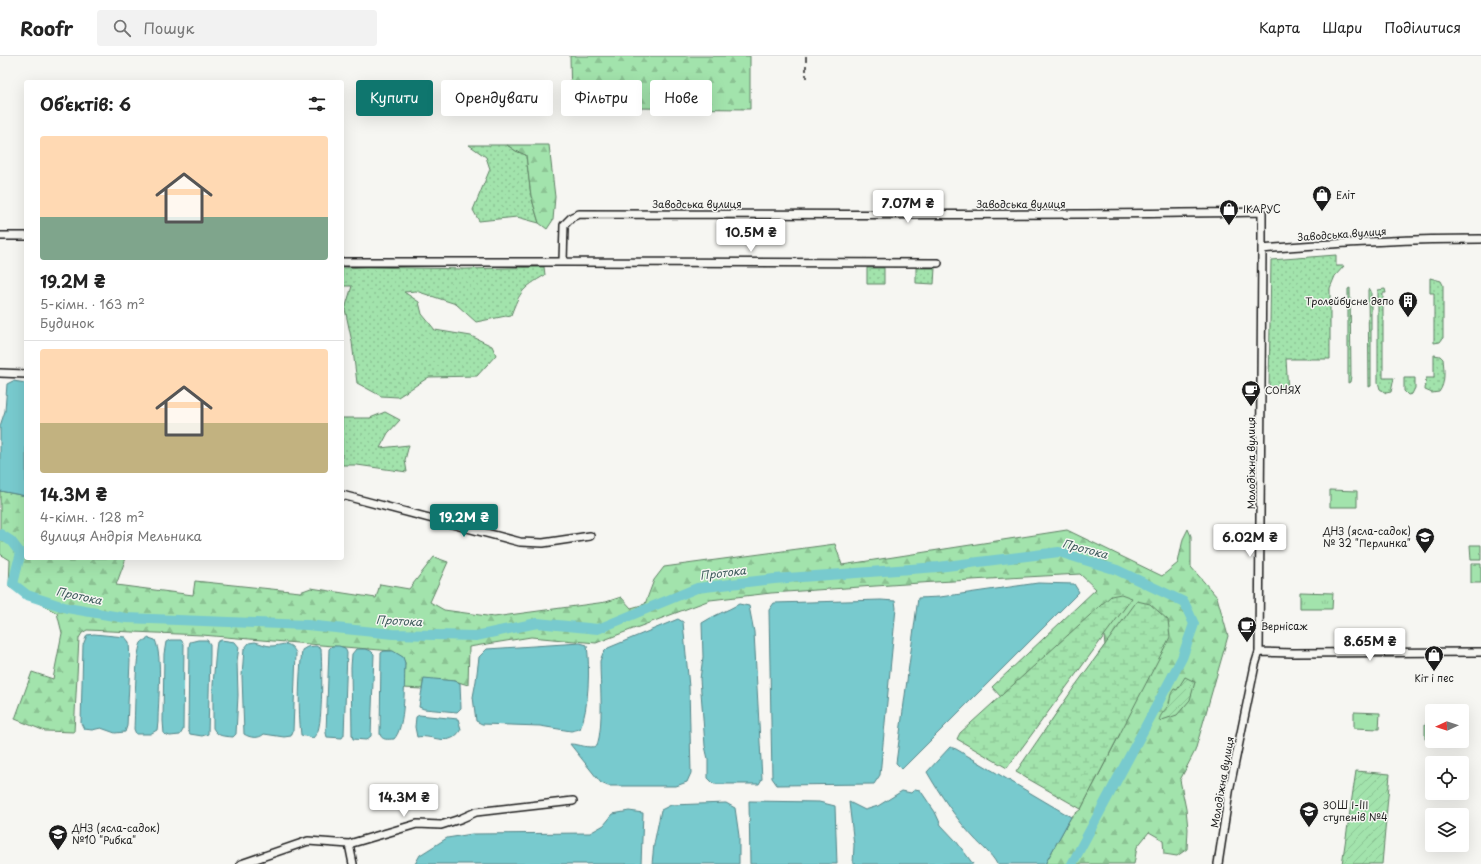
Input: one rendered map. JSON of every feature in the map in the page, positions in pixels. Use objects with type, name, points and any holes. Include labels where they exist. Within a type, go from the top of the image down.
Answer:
[{"type":"street","name":"Заводська вулиця","points":[[563,262],[564,225],[572,217],[579,214],[903,215],[1262,212],[1262,249],[1332,243],[1481,239]]},
{"type":"street","points":[[0,236],[24,236]]},
{"type":"street","name":"Молодіжна вулиця","points":[[1218,864],[1230,786],[1259,652],[1262,249]]},
{"type":"street","points":[[344,262],[938,263]]},
{"type":"street","points":[[0,373],[24,374]]},
{"type":"street","points":[[344,496],[520,542],[543,543],[590,536]]},
{"type":"street","points":[[1259,652],[1481,652]]},
{"type":"street","points":[[241,864],[308,841],[349,844],[417,824],[441,825],[476,812],[573,801]]},
{"type":"street","points":[[349,844],[353,864]]},
{"type":"green space","points":[[570,56],[750,56],[750,109],[712,109],[712,80],[650,80],[650,108],[642,108],[642,80],[571,80]]},
{"type":"green space","points":[[469,145],[507,145],[526,155],[531,196],[539,223],[517,217],[479,221],[473,210],[490,169],[486,157]]},
{"type":"green space","points":[[507,145],[549,145],[555,197],[553,220],[547,229],[539,223],[531,196],[526,155]]},
{"type":"green space","points":[[1336,255],[1336,266],[1344,266],[1335,276],[1330,288],[1330,359],[1286,359],[1288,392],[1269,387],[1271,260]]},
{"type":"green space","points":[[544,267],[545,275],[523,291],[517,300],[511,315],[476,322],[456,304],[416,291],[404,292],[419,302],[422,314],[435,330],[471,336],[492,346],[496,355],[477,376],[429,377],[398,397],[381,396],[357,383],[352,342],[345,309],[352,286],[344,286],[344,268],[465,269]]},
{"type":"green space","points":[[867,268],[884,268],[884,284],[867,284]]},
{"type":"green space","points":[[916,268],[935,268],[934,284],[916,283]]},
{"type":"green space","points":[[1430,278],[1441,281],[1443,285],[1443,338],[1440,342],[1434,343],[1434,293],[1430,293]]},
{"type":"green space","points":[[1350,288],[1351,376],[1350,382],[1348,383],[1348,289]]},
{"type":"green space","points":[[1369,288],[1371,291],[1371,386],[1369,387],[1368,290]]},
{"type":"green space","points":[[1385,289],[1386,293],[1383,293],[1383,378],[1394,378],[1391,392],[1386,393],[1380,389],[1378,382],[1378,290]]},
{"type":"green space","points":[[1434,355],[1440,356],[1443,359],[1444,376],[1443,384],[1439,392],[1432,393],[1425,390],[1426,378],[1434,378]]},
{"type":"green space","points":[[1404,378],[1415,378],[1415,388],[1412,394],[1408,395],[1404,391]]},
{"type":"green space","points":[[385,412],[400,420],[388,433],[380,448],[409,445],[405,460],[407,472],[357,465],[344,465],[344,418],[370,418]]},
{"type":"green space","points":[[1330,490],[1357,491],[1357,507],[1330,507]]},
{"type":"green space","points":[[0,491],[24,496],[24,560],[125,560],[116,585],[193,595],[195,581],[300,592],[311,588],[376,598],[380,584],[409,589],[434,557],[448,562],[430,602],[444,610],[494,617],[606,602],[621,597],[631,608],[645,604],[654,580],[664,567],[835,544],[842,565],[1067,530],[1162,576],[1178,563],[1183,539],[1188,529],[1191,536],[1191,567],[1217,597],[1228,636],[1195,751],[1180,780],[1186,809],[1188,829],[1187,849],[1177,856],[1164,854],[1163,840],[1149,832],[1137,847],[1134,864],[1045,864],[1071,817],[1081,809],[1120,734],[1047,727],[1105,645],[1104,636],[1005,709],[1001,697],[992,687],[1096,589],[1080,574],[771,593],[710,600],[596,643],[531,637],[469,647],[468,685],[455,681],[424,679],[422,689],[403,688],[405,663],[402,657],[392,651],[202,635],[87,630],[82,633],[79,638],[74,732],[45,731],[15,719],[32,672],[53,679],[62,633],[57,613],[9,587],[10,560],[0,554]]},
{"type":"green space","points":[[1470,545],[1481,545],[1481,560],[1471,560]]},
{"type":"green space","points":[[1471,564],[1481,564],[1481,583],[1471,583]]},
{"type":"green space","points":[[1300,592],[1333,593],[1332,609],[1300,609]]},
{"type":"green space","points":[[1121,594],[1132,598],[1007,768],[957,739],[960,733],[1111,596]]},
{"type":"green space","points":[[1137,601],[1150,604],[1168,620],[1170,637],[1081,809],[1016,772],[1075,686]]},
{"type":"green space","points":[[1185,677],[1195,682],[1190,700],[1177,715],[1159,721],[1169,704],[1172,691],[1174,689],[1177,690]]},
{"type":"green space","points":[[1354,712],[1380,713],[1379,729],[1354,728]]},
{"type":"green space","points":[[1356,771],[1390,774],[1382,864],[1342,864]]},
{"type":"water","points":[[13,381],[24,383],[24,496],[0,491],[0,426],[5,411],[7,384]]},
{"type":"water","points":[[1038,583],[1074,584],[1079,592],[902,769],[896,763],[918,598],[940,597]]},
{"type":"water","points":[[881,600],[895,601],[896,608],[880,775],[874,784],[777,785],[772,778],[769,610],[774,603]]},
{"type":"water","points":[[739,604],[749,606],[754,632],[762,779],[759,784],[714,784],[708,778],[708,759],[705,746],[700,679],[703,657],[702,623]]},
{"type":"water","points":[[678,619],[683,622],[689,687],[691,773],[687,782],[676,786],[608,786],[601,783],[570,744],[590,747],[597,746],[601,716],[600,661],[603,653],[608,648]]},
{"type":"water","points":[[94,634],[125,637],[129,642],[130,661],[127,726],[125,732],[115,733],[101,728],[92,730],[84,729],[81,723],[83,645],[87,635]]},
{"type":"water","points":[[149,638],[155,640],[159,657],[160,680],[157,730],[150,734],[136,734],[134,729],[139,649],[141,643]]},
{"type":"water","points":[[170,640],[181,640],[184,644],[183,730],[180,735],[170,736],[164,734],[163,721],[164,654],[166,642]]},
{"type":"water","points":[[207,640],[210,644],[208,734],[202,736],[190,734],[188,730],[189,647],[190,642]]},
{"type":"water","points":[[221,640],[235,642],[239,647],[237,661],[238,695],[236,734],[233,737],[219,735],[213,728],[213,685],[216,649],[217,642]]},
{"type":"water","points":[[255,642],[269,646],[285,644],[291,646],[296,653],[293,731],[291,736],[284,737],[264,734],[260,737],[254,737],[244,734],[242,676],[244,649],[249,643]]},
{"type":"water","points":[[580,643],[587,645],[588,676],[587,699],[580,729],[571,731],[540,726],[482,724],[476,721],[473,697],[479,657],[487,649]]},
{"type":"water","points":[[316,646],[321,649],[322,693],[319,727],[313,738],[301,735],[299,714],[300,682],[302,650],[307,647]]},
{"type":"water","points":[[332,646],[345,648],[347,653],[344,735],[342,738],[327,737],[326,733],[329,649]]},
{"type":"water","points":[[356,649],[368,650],[374,654],[371,736],[366,740],[353,739],[352,735],[351,667],[352,654]]},
{"type":"water","points":[[384,651],[393,651],[403,657],[405,663],[401,725],[394,739],[384,739],[380,734],[381,653]]},
{"type":"water","points":[[424,678],[455,681],[460,683],[461,708],[457,712],[424,709],[419,707]]},
{"type":"water","points":[[419,715],[458,719],[461,729],[457,735],[446,740],[417,737],[415,727],[416,717]]},
{"type":"water","points":[[950,747],[956,749],[1071,817],[1045,864],[997,864],[989,853],[961,823],[927,772]]},
{"type":"water","points":[[915,789],[920,790],[935,812],[941,825],[956,841],[973,864],[853,864],[854,845],[849,802],[865,810],[878,806],[902,791],[911,793]]},
{"type":"water","points":[[749,801],[819,802],[835,806],[837,864],[750,864]]},
{"type":"water","points":[[726,803],[735,808],[739,836],[739,864],[652,864],[654,844],[661,810],[671,805]]},
{"type":"water","points":[[629,811],[643,813],[641,864],[415,864],[420,855],[447,838],[472,834],[590,833],[604,825],[613,814]]},
{"type":"waterway","name":"Протока","points":[[0,534],[11,541],[21,554],[13,584],[27,595],[67,608],[126,618],[307,625],[393,634],[476,636],[537,623],[598,629],[697,588],[774,579],[938,567],[1059,552],[1117,570],[1184,602],[1194,624],[1182,658],[1072,864]]},
{"type":"railway","points":[[806,56],[806,78]]},
{"type":"place","name":"Еліт","points":[[1322,212]]},
{"type":"place","name":"ІКАРУС","points":[[1229,226]]},
{"type":"place","name":"Тролейбусне депо","points":[[1408,318]]},
{"type":"place","name":"СОНЯХ","points":[[1251,407]]},
{"type":"place","name":"ДНЗ (ясла-садок) № 32 \"Перлинка\"","points":[[1425,554]]},
{"type":"place","name":"Вернісаж","points":[[1247,643]]},
{"type":"place","name":"Кіт і пес","points":[[1434,672]]},
{"type":"place","name":"ЗОШ І-ІІІ ступенів №4","points":[[1309,828]]},
{"type":"place","name":"ДНЗ (ясла-садок) №10 \"Рибка\"","points":[[58,851]]}]
